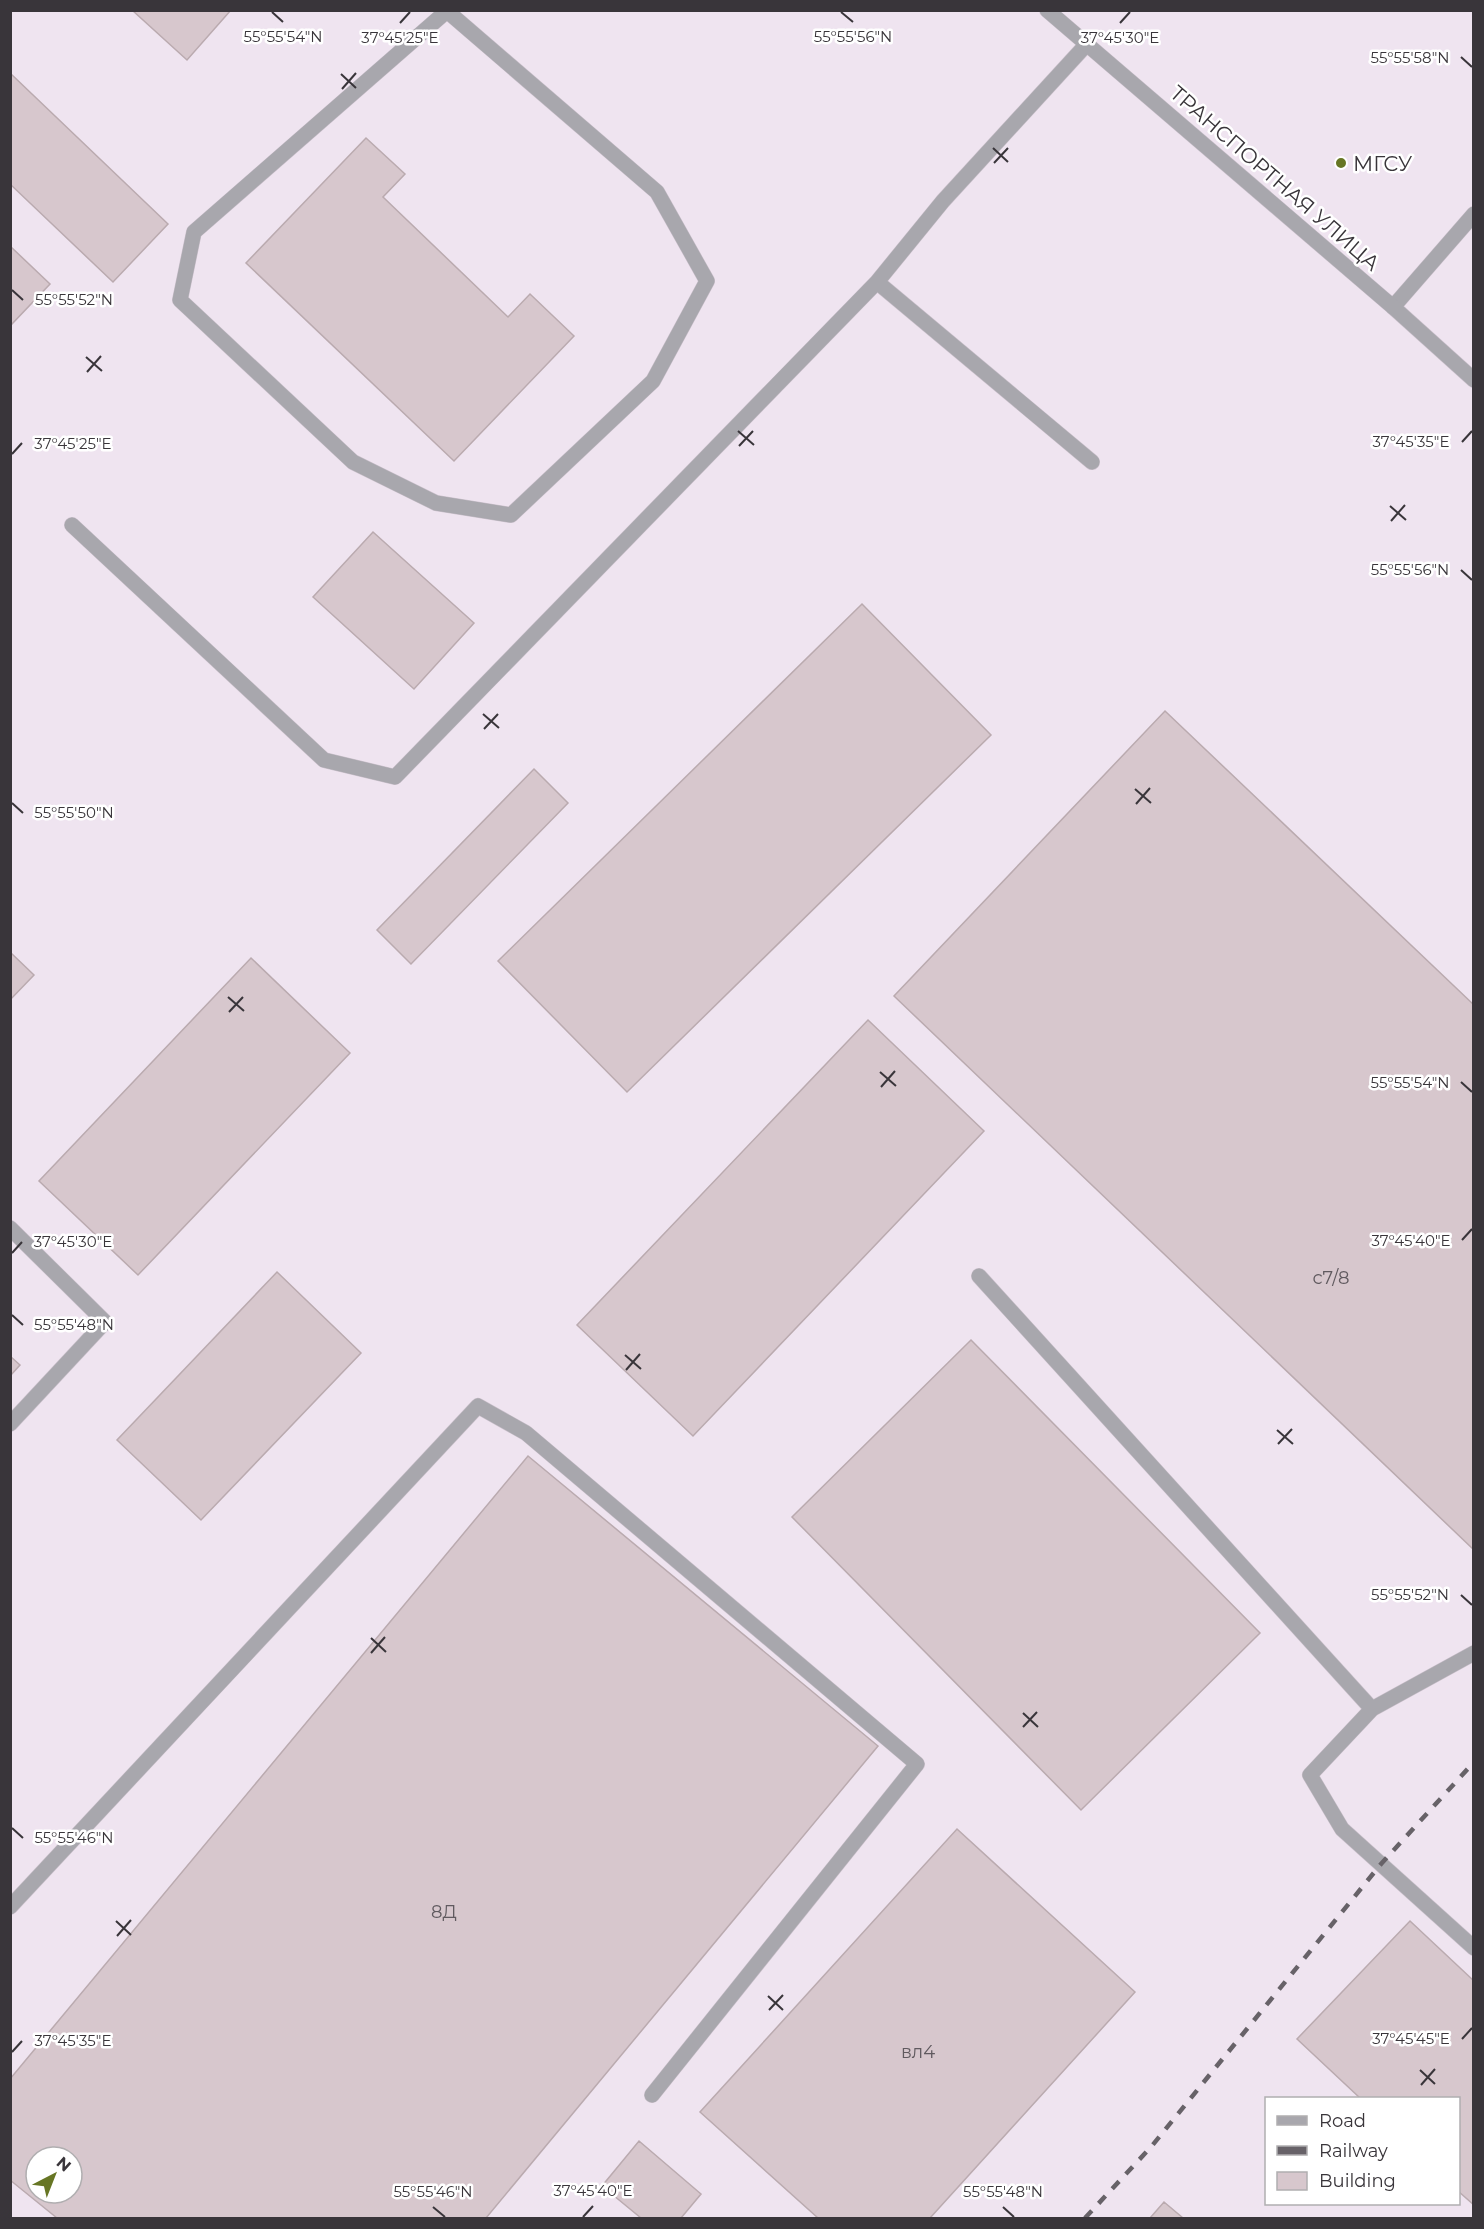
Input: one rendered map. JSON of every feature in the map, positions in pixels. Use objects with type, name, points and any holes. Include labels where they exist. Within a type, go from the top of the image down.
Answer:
[{"type":"street","name":"ТРАНСПОРТНАЯ УЛИЦА","points":[[1047,10],[1393,307],[1473,380]]},
{"type":"street","points":[[448,11],[657,192],[707,281],[653,381],[512,515],[436,503],[353,462],[180,300],[194,232],[448,11]]},
{"type":"street","points":[[72,525],[324,760],[395,777],[877,282],[943,201],[1086,45]]},
{"type":"street","points":[[1393,307],[1473,214]]},
{"type":"street","points":[[877,282],[1092,462]]},
{"type":"street","points":[[10,1228],[105,1322],[10,1424]]},
{"type":"street","points":[[979,1276],[1372,1709]]},
{"type":"street","points":[[10,1907],[478,1406],[526,1433],[917,1764],[652,2095]]},
{"type":"street","points":[[1473,1653],[1372,1709],[1310,1775],[1342,1829],[1473,1948]]},
{"type":"building","points":[[132,10],[231,10],[187,60]]},
{"type":"building","points":[[10,73],[168,224],[113,282],[10,184]]},
{"type":"building","points":[[366,138],[405,174],[383,197],[508,317],[530,294],[574,336],[454,461],[246,263]]},
{"type":"building","points":[[10,246],[50,284],[10,326]]},
{"type":"building","points":[[373,532],[474,623],[414,689],[313,597]]},
{"type":"building","points":[[862,604],[991,735],[627,1092],[498,961]]},
{"type":"building","points":[[1165,711],[1474,1005],[1474,1550],[894,996]]},
{"type":"building","points":[[534,769],[568,803],[411,964],[377,930]]},
{"type":"building","points":[[10,952],[34,975],[10,1000]]},
{"type":"building","points":[[251,958],[350,1053],[138,1275],[39,1181]]},
{"type":"building","points":[[868,1020],[984,1131],[693,1436],[577,1325]]},
{"type":"building","points":[[277,1272],[361,1353],[201,1520],[117,1440]]},
{"type":"building","points":[[971,1340],[1260,1633],[1081,1810],[792,1517]]},
{"type":"building","points":[[10,1356],[20,1365],[10,1376]]},
{"type":"building","points":[[528,1456],[878,1746],[486,2218],[57,2218],[41,2205],[84,2205],[84,2145],[24,2145],[24,2191],[10,2180],[10,2079]]},
{"type":"building","points":[[957,1829],[1135,1992],[930,2218],[818,2218],[700,2112]]},
{"type":"building","points":[[1410,1921],[1474,1981],[1474,2205],[1460,2193],[1460,2097],[1359,2097],[1297,2039]]},
{"type":"building","points":[[639,2141],[701,2194],[681,2218],[641,2218],[602,2186]]},
{"type":"building","points":[[1164,2202],[1183,2218],[1150,2218]]},
{"type":"railway","points":[[1085,2218],[1151,2147],[1381,1864],[1474,1762]]},
{"type":"place","name":"МГСУ","points":[[1341,163]]}]
